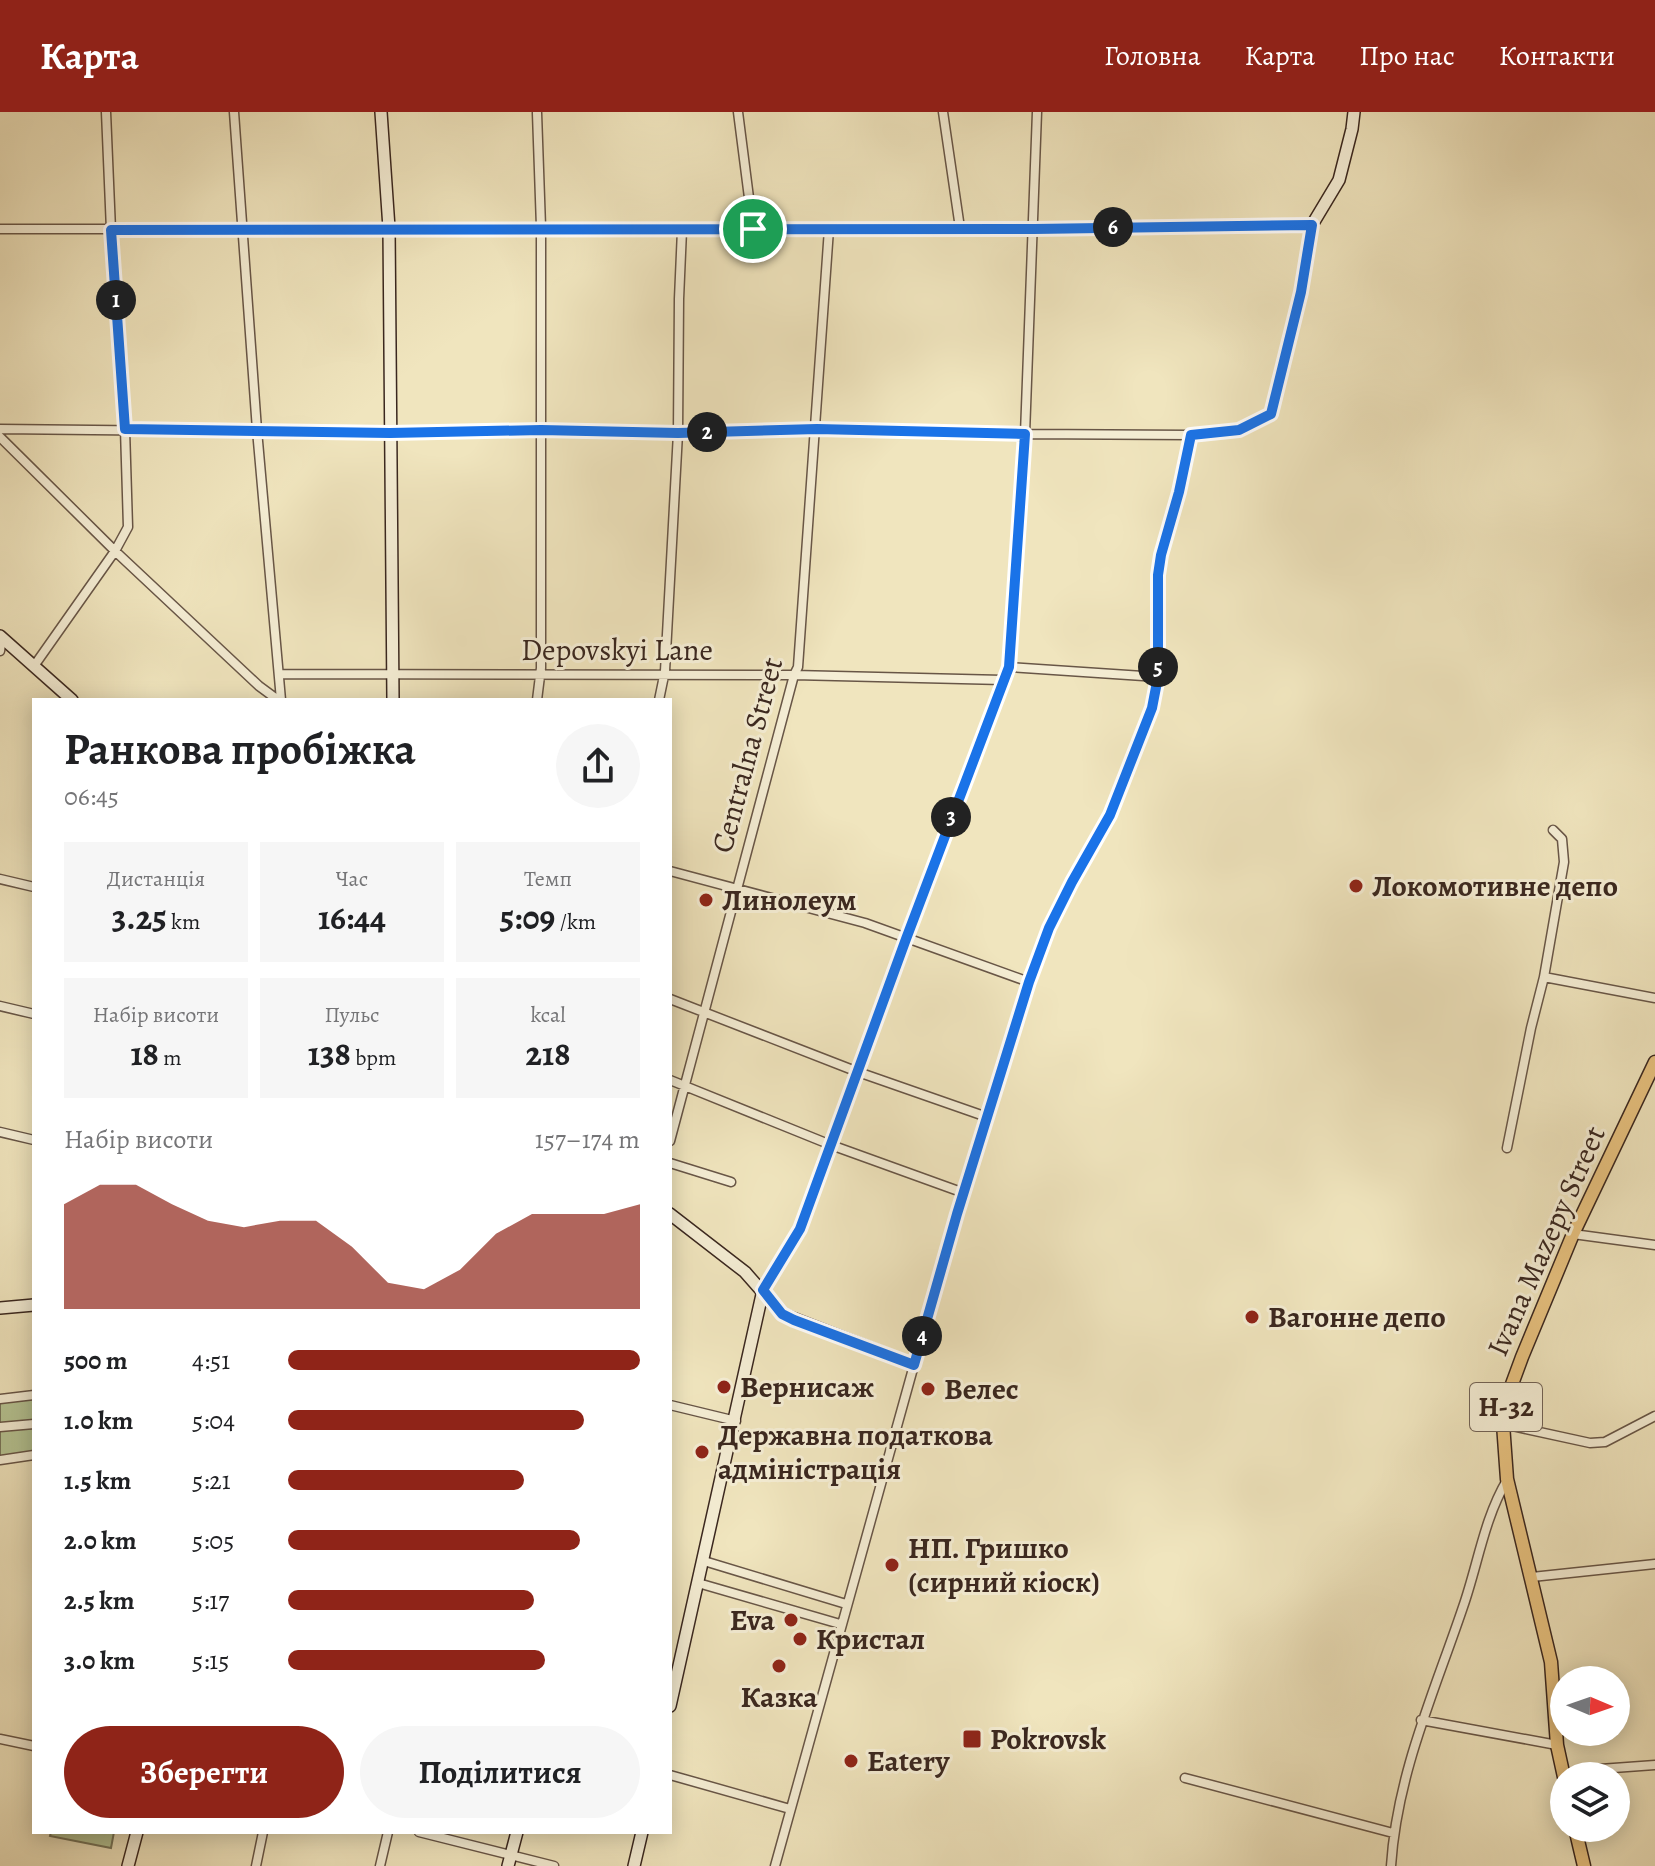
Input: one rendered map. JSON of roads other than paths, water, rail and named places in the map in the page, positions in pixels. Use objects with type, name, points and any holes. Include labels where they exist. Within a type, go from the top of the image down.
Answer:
[{"type":"main road","name":"Ivana Mazepy Street","points":[[1551,1666],[1507,1479],[1503,1424],[1517,1369],[1573,1234],[1652,1075],[1655,1062]]},
{"type":"main road","points":[[1578,1842],[1584,1866]]},
{"type":"street","points":[[34,666],[115,551],[128,527],[106,112]]},
{"type":"street","points":[[234,112],[257,430],[280,674],[279,698]]},
{"type":"street","points":[[381,112],[389,228],[393,698]]},
{"type":"street","points":[[738,112],[753,229]]},
{"type":"street","points":[[943,112],[960,228]]},
{"type":"street","points":[[672,1697],[763,1290],[800,1229],[1009,667],[1025,434],[1037,112]]},
{"type":"street","points":[[0,429],[678,433],[817,429],[1191,435],[1239,430],[1271,414],[1301,292],[1312,225],[1339,180],[1354,112]]},
{"type":"street","points":[[537,113],[541,227],[541,673],[537,698]]},
{"type":"street","points":[[0,229],[1034,229],[1312,225]]},
{"type":"street","name":"Centralna Street","points":[[672,1133],[735,890],[798,667],[829,229]]},
{"type":"street","points":[[659,698],[665,674],[678,433],[682,230]]},
{"type":"street","points":[[775,1866],[914,1365],[1029,982],[1049,928],[1110,815],[1152,708],[1158,677],[1158,575],[1191,435]]},
{"type":"street","points":[[0,437],[115,551],[259,686],[276,698]]},
{"type":"street","points":[[1,637],[70,698]]},
{"type":"street","points":[[0,651],[1,637]]},
{"type":"street","points":[[1009,667],[1158,677]]},
{"type":"street","name":"Depovskyi Lane","points":[[280,674],[794,675],[1003,680]]},
{"type":"street","points":[[1507,1148],[1544,977],[1564,862],[1562,839],[1553,830]]},
{"type":"street","points":[[672,872],[865,923],[1029,982]]},
{"type":"street","points":[[0,879],[32,887]]},
{"type":"street","points":[[1544,977],[1655,998]]},
{"type":"street","points":[[672,1000],[858,1072],[987,1117]]},
{"type":"street","points":[[0,1006],[32,1014]]},
{"type":"street","points":[[672,1081],[831,1145],[964,1193]]},
{"type":"street","points":[[0,1132],[32,1140]]},
{"type":"street","points":[[672,1164],[731,1182]]},
{"type":"street","points":[[672,1216],[745,1272],[782,1314],[914,1365]]},
{"type":"street","points":[[1573,1234],[1655,1245]]},
{"type":"street","points":[[0,1308],[32,1305]]},
{"type":"street","points":[[0,1399],[32,1395]]},
{"type":"street","points":[[672,1405],[736,1421]]},
{"type":"street","points":[[1503,1424],[1590,1443],[1605,1442],[1655,1416]]},
{"type":"street","points":[[0,1427],[32,1424]]},
{"type":"street","points":[[0,1460],[32,1455]]},
{"type":"street","points":[[1391,1866],[1400,1793],[1421,1720],[1464,1605],[1489,1514],[1507,1479]]},
{"type":"street","points":[[704,1561],[846,1604]]},
{"type":"street","points":[[1532,1577],[1655,1564]]},
{"type":"street","points":[[698,1583],[840,1624]]},
{"type":"street","points":[[1421,1720],[1550,1744]]},
{"type":"street","points":[[0,1739],[32,1746]]},
{"type":"street","points":[[1630,1767],[1655,1765]]},
{"type":"street","points":[[672,1776],[790,1809]]},
{"type":"street","points":[[1185,1778],[1393,1833]]},
{"type":"street","points":[[128,1866],[136,1834]]},
{"type":"street","points":[[256,1866],[263,1834]]},
{"type":"street","points":[[380,1866],[388,1834]]},
{"type":"street","points":[[425,1834],[510,1861],[554,1866]]},
{"type":"street","points":[[510,1861],[517,1834]]},
{"type":"street","points":[[634,1866],[642,1834]]},
{"type":"place","name":"Локомотивне депо","points":[[1356,886]]},
{"type":"place","name":"Линолеум","points":[[706,900]]},
{"type":"place","name":"Вагонне депо","points":[[1252,1317]]},
{"type":"place","name":"Вернисаж","points":[[724,1387]]},
{"type":"place","name":"Велес","points":[[928,1389]]},
{"type":"place","name":"Державна податкова адміністрація","points":[[702,1452]]},
{"type":"place","name":"НП. Гришко (сирний кіоск)","points":[[892,1565]]},
{"type":"place","name":"Eva","points":[[791,1620]]},
{"type":"place","name":"Кристал","points":[[800,1639]]},
{"type":"place","name":"Казка","points":[[779,1666]]},
{"type":"place","name":"Pokrovsk","points":[[972,1739]]},
{"type":"place","name":"Eatery","points":[[851,1761]]}]
